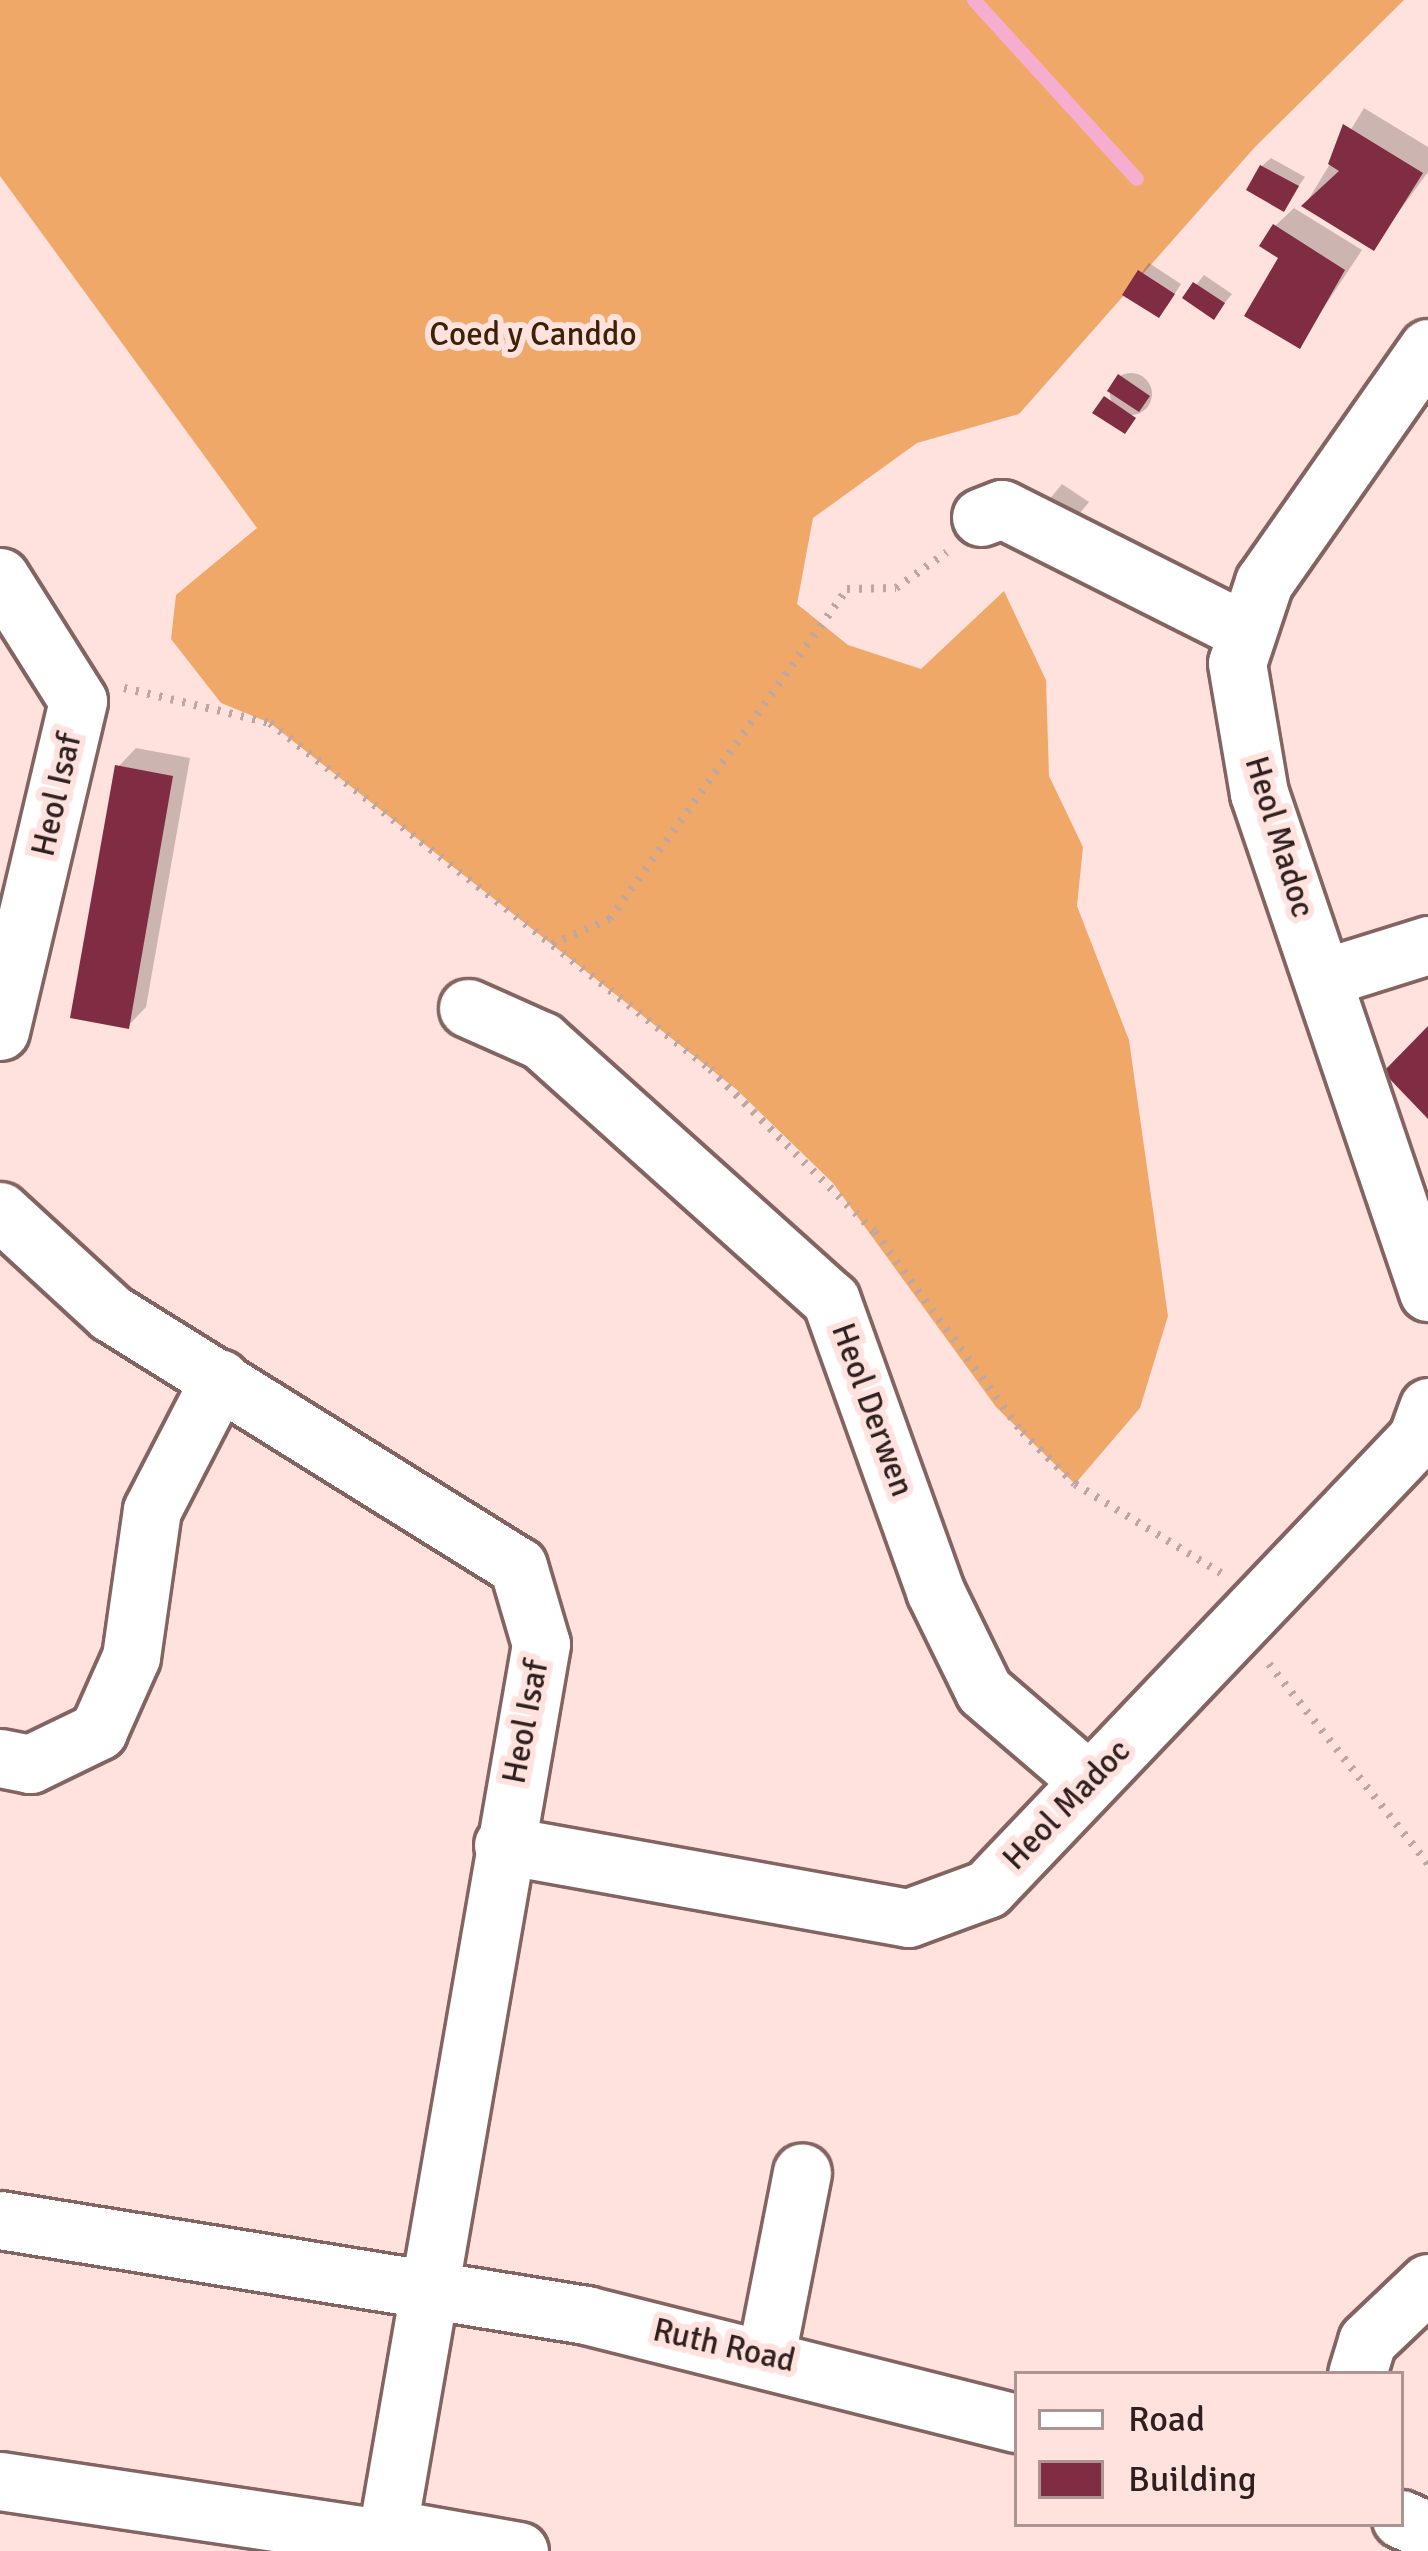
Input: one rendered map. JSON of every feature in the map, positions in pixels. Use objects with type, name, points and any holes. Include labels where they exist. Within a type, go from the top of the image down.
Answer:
[{"type":"street","name":"Heol Madoc","points":[[1428,347],[1264,582],[1237,664],[1259,793],[1428,1292]]},
{"type":"street","points":[[981,517],[1002,509],[1247,632]]},
{"type":"street","name":"Heol Isaf","points":[[0,578],[78,701],[13,922],[0,1031]]},
{"type":"street","points":[[1323,978],[1428,945]]},
{"type":"street","name":"Heol Derwen","points":[[468,1008],[542,1041],[831,1300],[935,1591],[984,1691],[1090,1781]]},
{"type":"street","name":"Heol Isaf","points":[[0,1211],[111,1313],[518,1566],[541,1644],[427,2289]]},
{"type":"street","points":[[0,1758],[30,1765],[98,1731],[131,1657],[152,1510],[220,1378]]},
{"type":"street","name":"Heol Madoc","points":[[503,1845],[908,1918],[987,1889],[1417,1438],[1428,1407]]},
{"type":"street","points":[[766,2356],[802,2174]]},
{"type":"street","name":"Ruth Road","points":[[0,2220],[427,2289],[766,2356],[1014,2422]]},
{"type":"street","points":[[1358,2371],[1366,2341],[1428,2283]]},
{"type":"street","points":[[386,2539],[427,2289]]},
{"type":"street","points":[[0,2481],[386,2539],[519,2551]]},
{"type":"path","points":[[550,944],[610,920],[847,590],[877,594],[919,577],[981,517]]},
{"type":"path","points":[[63,678],[221,703],[269,723],[550,944],[818,1168],[1022,1432],[1075,1484],[1251,1612],[1428,1864]]},
{"type":"green space","name":"Coed y Canddo","points":[[0,0],[1404,0],[1255,147],[1019,414],[917,443],[813,518],[797,604],[848,645],[921,669],[1004,591],[1046,680],[1049,776],[1083,847],[1077,906],[1129,1040],[1168,1316],[1140,1408],[1075,1484],[996,1407],[833,1183],[736,1089],[270,723],[221,703],[171,639],[176,595],[257,528],[0,176]]},
{"type":"building","points":[[1343,124],[1423,173],[1374,251],[1301,206],[1339,171],[1328,164]]},
{"type":"building","points":[[1260,165],[1299,186],[1284,212],[1246,190]]},
{"type":"building","points":[[1273,224],[1345,270],[1300,349],[1244,316],[1278,258],[1259,246]]},
{"type":"building","points":[[1138,270],[1175,294],[1159,318],[1122,295]]},
{"type":"building","points":[[1193,282],[1225,303],[1214,320],[1182,298]]},
{"type":"building","points":[[1118,374],[1150,396],[1139,412],[1107,391]]},
{"type":"building","points":[[1104,396],[1136,418],[1125,434],[1092,413]]},
{"type":"building","points":[[115,765],[173,776],[129,1029],[70,1018]]},
{"type":"building","points":[[1428,1026],[1428,1119],[1383,1072]]},
{"type":"waterway","points":[[974,0],[1137,179]]}]
